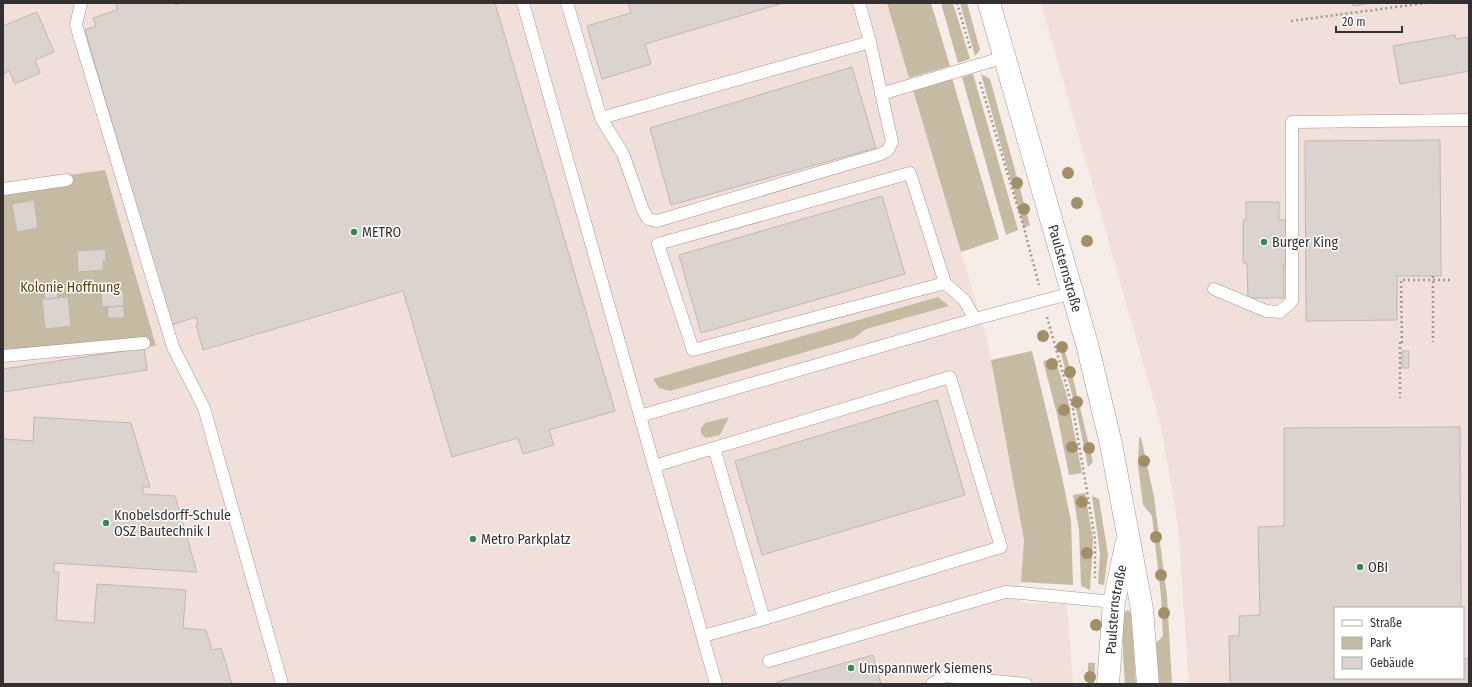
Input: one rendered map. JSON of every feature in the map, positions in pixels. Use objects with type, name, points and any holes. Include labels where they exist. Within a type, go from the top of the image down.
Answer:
[{"type":"main road","name":"Paulsternstraße","points":[[989,3],[1087,344],[1111,444],[1142,609],[1148,684]]},
{"type":"main road","name":"Paulsternstraße","points":[[1108,684],[1114,602],[1128,536]]},
{"type":"lane","points":[[81,3],[76,26],[78,33],[173,348],[204,408],[282,684]]},
{"type":"lane","points":[[523,3],[716,684]]},
{"type":"lane","points":[[567,3],[601,118],[623,154],[643,210],[648,219],[657,221],[873,156],[888,150],[892,142],[870,42],[859,3]]},
{"type":"lane","points":[[601,118],[870,42]]},
{"type":"lane","points":[[881,94],[1005,57]]},
{"type":"lane","points":[[1214,289],[1266,311],[1280,312],[1292,301],[1292,122],[1469,120]]},
{"type":"lane","points":[[945,283],[693,350],[658,244],[910,173],[945,283],[964,300],[975,319]]},
{"type":"lane","points":[[3,189],[67,180]]},
{"type":"lane","points":[[640,416],[975,319],[1072,293]]},
{"type":"lane","points":[[3,356],[144,342]]},
{"type":"lane","points":[[654,466],[950,377],[1001,547],[703,636]]},
{"type":"lane","points":[[714,448],[764,619]]},
{"type":"lane","points":[[769,661],[1005,592],[1040,594],[1114,602]]},
{"type":"lane","points":[[932,684],[945,676],[1026,684]]},
{"type":"path","points":[[1291,21],[1426,3]]},
{"type":"path","points":[[1433,278],[1433,342]]},
{"type":"path","points":[[1400,398],[1401,280],[1433,278],[1453,280]]},
{"type":"shaded area","points":[[3,3],[887,3],[988,343],[1024,540],[1020,603],[1067,603],[1073,684],[3,684],[3,361],[156,346],[3,184]]},
{"type":"shaded area","points":[[1041,3],[1469,3],[1469,684],[1189,684],[1178,525],[1161,426]]},
{"type":"green space","points":[[887,3],[931,3],[950,66],[909,78]]},
{"type":"green space","points":[[941,3],[953,3],[970,59],[958,63]]},
{"type":"green space","points":[[960,3],[967,3],[980,50],[975,56]]},
{"type":"green space","points":[[973,74],[1018,230],[1006,235],[962,77]]},
{"type":"green space","points":[[981,74],[990,79],[1030,225],[1024,228]]},
{"type":"green space","points":[[952,78],[999,239],[961,252],[913,90]]},
{"type":"green space","name":"Kolonie Hoffnung","points":[[105,170],[156,346],[3,361],[3,184]]},
{"type":"green space","points":[[938,297],[949,306],[866,329],[854,338],[670,391],[659,388],[653,379]]},
{"type":"green space","points":[[1063,345],[1073,378],[1093,462],[1088,467],[1077,413],[1059,346]]},
{"type":"green space","points":[[1032,351],[1061,472],[1071,521],[1073,585],[1021,582],[1024,540],[991,360]]},
{"type":"green space","points":[[1055,359],[1067,396],[1082,473],[1069,475],[1057,414],[1043,361]]},
{"type":"green space","points":[[729,417],[720,435],[706,438],[701,434],[701,428],[705,423]]},
{"type":"green space","points":[[1141,437],[1154,497],[1167,596],[1172,684],[1159,684],[1156,643],[1163,636],[1161,596],[1152,516],[1143,505],[1138,466],[1139,438]]},
{"type":"green space","points":[[1085,493],[1093,539],[1090,590],[1081,586],[1079,530],[1073,495]]},
{"type":"green space","points":[[1092,496],[1099,499],[1108,555],[1104,585],[1098,584],[1100,553]]},
{"type":"green space","points":[[1128,610],[1131,613],[1136,684],[1125,684],[1123,617],[1125,612]]},
{"type":"green space","points":[[1088,663],[1095,663],[1094,684],[1088,684]]},
{"type":"building","name":"METRO","points":[[116,3],[175,3],[176,5],[182,3],[495,3],[615,411],[549,430],[554,445],[523,454],[518,438],[452,457],[403,291],[203,350],[196,325],[198,324],[196,317],[171,325],[85,30],[96,26],[93,18],[117,10]]},
{"type":"building","points":[[628,3],[783,3],[645,44],[651,64],[602,79],[587,26],[631,13]]},
{"type":"building","points":[[1352,3],[1373,3],[1353,6]]},
{"type":"building","points":[[37,12],[54,52],[35,60],[40,73],[15,84],[9,71],[3,74],[3,26]]},
{"type":"building","points":[[1455,35],[1456,39],[1469,37],[1469,71],[1400,84],[1393,46]]},
{"type":"building","points":[[852,67],[876,148],[671,205],[650,128]]},
{"type":"building","points":[[1440,140],[1441,276],[1397,276],[1397,320],[1306,321],[1305,141]]},
{"type":"building","points":[[882,196],[905,274],[701,333],[679,255]]},
{"type":"building","points":[[34,200],[38,228],[17,232],[12,204]]},
{"type":"building","name":"Burger King","points":[[1246,202],[1279,202],[1279,220],[1286,220],[1284,298],[1248,298],[1247,264],[1243,263],[1243,220],[1246,220]]},
{"type":"building","points":[[105,249],[106,261],[103,261],[103,270],[78,272],[77,251]]},
{"type":"building","points":[[57,287],[58,298],[45,299],[44,288]]},
{"type":"building","points":[[101,290],[123,290],[124,306],[102,307]]},
{"type":"building","points":[[68,297],[71,326],[45,329],[42,299]]},
{"type":"building","points":[[124,306],[124,318],[108,318],[108,307]]},
{"type":"building","points":[[144,348],[147,370],[3,392],[3,369]]},
{"type":"building","points":[[1402,351],[1409,351],[1409,368],[1402,368]]},
{"type":"building","points":[[937,400],[965,495],[762,555],[735,461]]},
{"type":"building","name":"Knobelsdorff-Schule OSZ Bautechnik I","points":[[34,417],[131,423],[150,487],[143,487],[143,494],[175,496],[197,572],[54,563],[54,572],[59,572],[56,620],[94,623],[97,584],[186,590],[183,628],[206,630],[212,650],[221,648],[232,684],[3,684],[3,439],[33,441]]},
{"type":"building","name":"OBI","points":[[1460,427],[1461,607],[1334,607],[1334,679],[1464,679],[1464,659],[1469,659],[1469,684],[1230,684],[1229,636],[1239,636],[1239,616],[1260,615],[1258,527],[1284,526],[1284,428]]},
{"type":"building","name":"Umspannwerk Siemens","points":[[873,655],[881,684],[777,684],[777,682]]},
{"type":"place","name":"METRO","points":[[354,232]]},
{"type":"place","name":"Burger King","points":[[1264,242]]},
{"type":"place","name":"Knobelsdorff-Schule OSZ Bautechnik I","points":[[106,523]]},
{"type":"place","name":"Metro Parkplatz","points":[[473,539]]},
{"type":"place","name":"OBI","points":[[1360,567]]},
{"type":"place","name":"Umspannwerk Siemens","points":[[851,668]]}]
